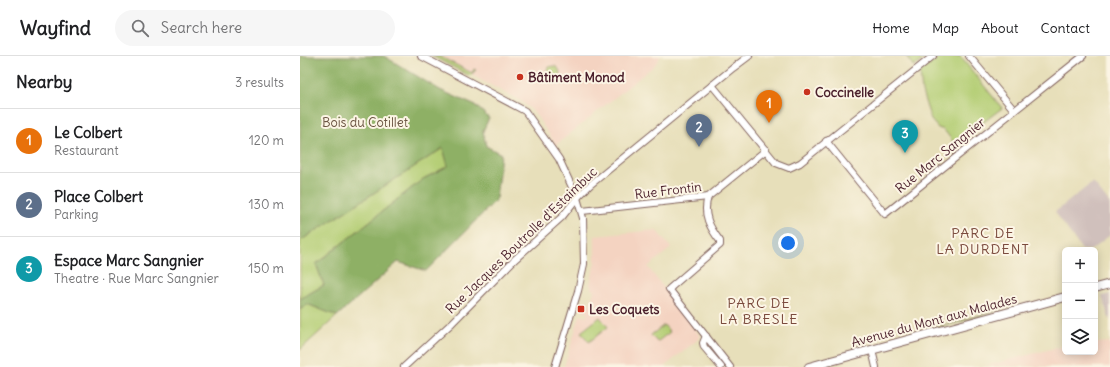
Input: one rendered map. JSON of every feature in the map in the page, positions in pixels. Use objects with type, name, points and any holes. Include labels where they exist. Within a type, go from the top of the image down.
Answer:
[{"type":"street","points":[[422,56],[525,111],[559,159],[577,198],[582,211],[586,249],[584,270],[556,367]]},
{"type":"street","name":"Rue Jacques Boutrolle d'Estaimbuc","points":[[404,367],[452,323],[513,261],[562,218],[577,198],[712,85],[750,56]]},
{"type":"street","points":[[712,85],[776,163],[789,168],[800,163],[933,56]]},
{"type":"street","points":[[969,56],[1014,110]]},
{"type":"street","name":"Rue Marc Sangnier","points":[[826,141],[885,214],[1083,56]]},
{"type":"street","name":"Rue Frontin","points":[[582,211],[708,197],[766,150]]},
{"type":"street","points":[[708,197],[705,206],[709,227],[721,243],[716,250],[669,289],[730,367]]},
{"type":"street","points":[[1098,287],[1110,284]]},
{"type":"street","name":"Avenue du Mont aux Malades","points":[[809,367],[1062,298]]},
{"type":"street","points":[[706,336],[703,343],[704,347],[721,367]]},
{"type":"street","points":[[872,350],[876,367]]},
{"type":"shaded area","points":[[435,56],[661,56],[654,66],[556,145],[534,112],[521,101]]},
{"type":"shaded area","points":[[1093,182],[1110,204],[1110,235],[1095,247],[1080,247],[1055,212]]},
{"type":"shaded area","points":[[656,230],[671,248],[648,267],[701,337],[664,367],[564,367],[580,315],[586,317],[588,313],[582,311],[584,303],[590,305],[594,291],[590,285],[595,262],[595,236]]},
{"type":"shaded area","points":[[1110,294],[1110,321],[1102,296]]},
{"type":"shaded area","points":[[1110,342],[1110,367],[985,366],[1062,346],[1062,355],[1098,355],[1098,343]]},
{"type":"green space","name":"Bois du Cotillet","points":[[300,56],[384,56],[440,90],[476,106],[489,118],[483,131],[486,146],[501,154],[496,200],[426,271],[398,262],[337,316],[307,304],[300,310],[300,299],[324,285],[316,264],[423,179],[448,166],[443,148],[300,241]]},
{"type":"green space","points":[[432,56],[439,56],[472,73],[474,69],[476,70],[470,76]]},
{"type":"green space","points":[[906,56],[927,56],[914,67]]},
{"type":"green space","points":[[941,56],[960,56],[1002,108],[955,144],[944,130],[938,128],[931,120],[922,92],[920,72]]},
{"type":"green space","points":[[553,66],[558,68],[560,73],[558,78],[553,80],[548,78],[546,73],[548,68]]},
{"type":"green space","points":[[443,148],[449,166],[423,179],[316,264],[324,285],[300,299],[300,241]]},
{"type":"green space","points":[[307,304],[337,316],[300,350],[300,310]]},
{"type":"green space","points":[[1014,306],[891,341],[890,339]]},
{"type":"green space","points":[[600,317],[608,327],[589,342],[581,332]]},
{"type":"green space","points":[[664,325],[670,332],[657,342],[651,335]]},
{"type":"place","name":"Bâtiment Monod","points":[[520,77]]},
{"type":"place","name":"Coccinelle","points":[[807,92]]},
{"type":"place","name":"Le Colbert","points":[[769,123]]},
{"type":"place","name":"Place Colbert","points":[[699,147]]},
{"type":"place","name":"Espace Marc Sangnier","points":[[905,153]]},
{"type":"place","name":"Les Coquets","points":[[581,309]]},
{"type":"district","name":"PARC DE LA DURDENT","points":[[983,242]]},
{"type":"district","name":"PARC DE LA BRESLE","points":[[759,312]]}]
